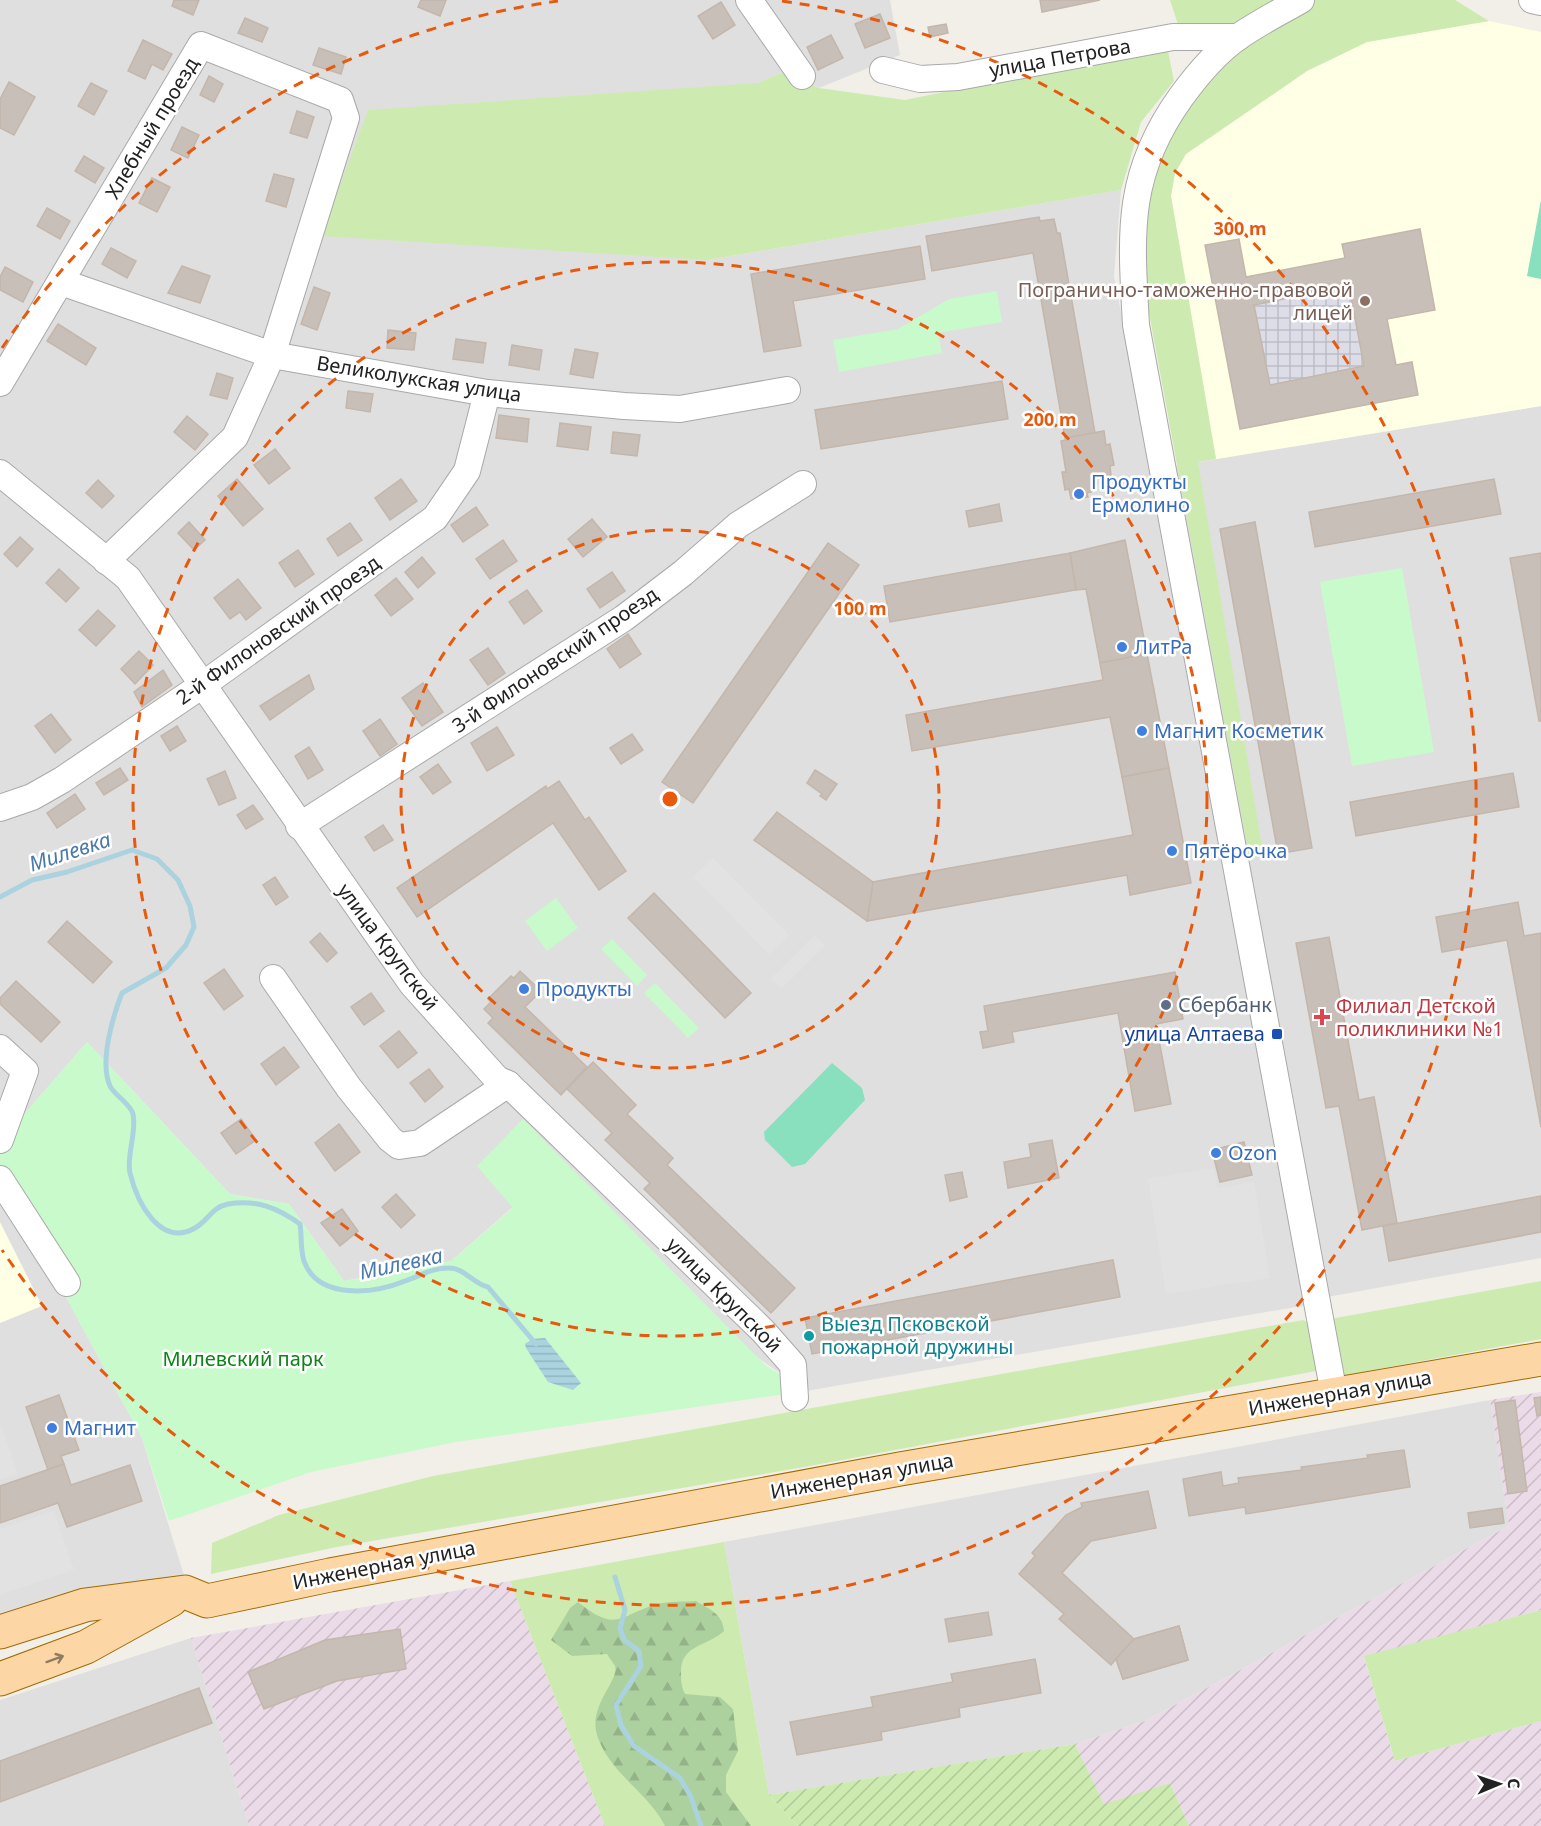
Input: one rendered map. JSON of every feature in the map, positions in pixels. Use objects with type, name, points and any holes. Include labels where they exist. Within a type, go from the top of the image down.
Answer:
[{"type":"main road","name":"Инженерная улица","points":[[3,1627],[85,1605],[185,1592],[207,1601],[330,1575],[888,1471],[1541,1359]]},
{"type":"main road","points":[[0,1679],[86,1647],[185,1592]]},
{"type":"main road","points":[[85,1605],[92,1638],[86,1647]]},
{"type":"street","points":[[749,0],[802,76]]},
{"type":"street","points":[[1301,0],[1238,37],[1194,78],[1159,127],[1149,151],[1136,203],[1132,241],[1136,325],[1334,1394]]},
{"type":"street","points":[[1532,0],[1541,2]]},
{"type":"street","name":"улица Петрова","points":[[883,70],[920,79],[958,77],[1173,38],[1238,37]]},
{"type":"street","name":"Хлебный проезд","points":[[0,383],[201,45],[340,100],[346,118],[272,355]]},
{"type":"street","name":"Великолукская улица","points":[[61,282],[272,355],[487,393],[680,409],[787,390]]},
{"type":"street","points":[[106,561],[235,437],[272,355]]},
{"type":"street","name":"2-й Филоновский проезд","points":[[0,808],[32,797],[62,780],[204,684],[435,518],[467,471],[487,393]]},
{"type":"street","name":"улица Крупской","points":[[0,473],[128,578],[411,984],[496,1079],[508,1084],[764,1331],[793,1365],[795,1398]]},
{"type":"street","name":"3-й Филоновский проезд","points":[[299,826],[624,618],[683,573],[738,525],[803,484]]},
{"type":"street","points":[[273,978],[349,1088],[390,1139],[399,1146],[420,1143],[508,1084]]},
{"type":"street","points":[[0,1048],[25,1071],[0,1140]]},
{"type":"street","points":[[0,1179],[67,1283]]},
{"type":"shaded area","points":[[0,0],[890,0],[900,55],[819,88],[781,73],[758,83],[707,260],[1121,190],[1114,276],[1313,1304],[806,1391],[478,1166],[513,1207],[451,1261],[344,1281],[289,1204],[230,1194],[87,1042],[0,1142]]},
{"type":"shaded area","name":"Погранично-таможенно-правовой лицей","points":[[1489,21],[1541,32],[1541,406],[1216,459],[1171,196],[1175,173],[1186,154],[1307,71],[1367,42]]},
{"type":"shaded area","points":[[1349,286],[1364,366],[1270,385],[1254,305]]},
{"type":"shaded area","points":[[1541,406],[1541,1258],[1322,1298],[1169,467]]},
{"type":"shaded area","points":[[713,858],[789,935],[769,954],[693,877]]},
{"type":"shaded area","points":[[815,935],[825,946],[781,989],[770,979]]},
{"type":"shaded area","points":[[1214,1168],[1217,1188],[1254,1182],[1270,1278],[1166,1294],[1148,1179]]},
{"type":"shaded area","points":[[0,1193],[20,1212],[142,1438],[185,1579],[0,1628]]},
{"type":"shaded area","points":[[0,1222],[42,1306],[0,1323]]},
{"type":"shaded area","points":[[1541,1392],[1541,1610],[1364,1657],[1395,1761],[1541,1721],[1541,1826],[1189,1826],[1170,1783],[1104,1805],[1075,1744],[1145,1721],[1509,1526],[1490,1400]]},
{"type":"shaded area","points":[[1490,1400],[1509,1526],[1145,1721],[1075,1744],[769,1795],[724,1542]]},
{"type":"shaded area","points":[[0,1422],[18,1474],[0,1480]]},
{"type":"shaded area","points":[[54,1511],[74,1570],[0,1595],[0,1529]]},
{"type":"shaded area","points":[[510,1581],[605,1826],[249,1826],[191,1638]]},
{"type":"shaded area","points":[[191,1638],[249,1826],[0,1826],[0,1700]]},
{"type":"green space","points":[[1170,0],[1280,0],[1226,31],[1180,31]]},
{"type":"green space","points":[[1309,0],[1455,0],[1489,21],[1367,42],[1307,71],[1186,154],[1175,173],[1171,196],[1216,459],[1198,462],[1264,858],[1249,856],[1148,307],[1145,247],[1148,193],[1163,135],[1234,46]]},
{"type":"green space","points":[[1167,46],[1174,81],[1141,122],[1121,190],[707,260],[321,236],[368,110],[758,83],[781,73],[819,88],[905,100]]},
{"type":"green space","points":[[1541,200],[1541,279],[1527,276]]},
{"type":"green space","points":[[997,291],[1002,322],[938,333],[942,353],[839,372],[833,340],[898,329],[949,299]]},
{"type":"green space","points":[[1402,568],[1434,752],[1352,766],[1320,582]]},
{"type":"green space","points":[[556,898],[578,928],[547,951],[525,921]]},
{"type":"green space","points":[[612,939],[647,975],[637,986],[601,949]]},
{"type":"green space","points":[[655,983],[699,1028],[688,1038],[644,993]]},
{"type":"green space","name":"Милевский парк","points":[[87,1042],[230,1194],[289,1204],[344,1281],[451,1261],[513,1208],[477,1166],[523,1119],[765,1365],[806,1391],[456,1442],[311,1472],[169,1521],[142,1438],[20,1212],[0,1182],[0,1142]]},
{"type":"green space","points":[[832,1063],[862,1088],[865,1100],[805,1164],[792,1167],[765,1140],[764,1132]]},
{"type":"green space","points":[[1541,1281],[1541,1339],[1341,1376],[1330,1319]]},
{"type":"green space","points":[[1303,1320],[1321,1330],[1325,1363],[1316,1371],[810,1466],[337,1547],[211,1574],[212,1543],[279,1515],[433,1476]]},
{"type":"green space","points":[[724,1542],[769,1795],[798,1826],[605,1826],[510,1581]]},
{"type":"green space","points":[[696,1601],[718,1616],[724,1631],[685,1656],[681,1671],[682,1686],[685,1694],[720,1697],[733,1709],[738,1751],[726,1775],[726,1792],[751,1826],[665,1826],[649,1803],[610,1760],[597,1735],[595,1724],[597,1714],[613,1678],[614,1664],[607,1654],[572,1656],[551,1640],[570,1608],[578,1602],[591,1612],[610,1620],[626,1617],[662,1603]]},
{"type":"green space","points":[[1541,1610],[1541,1721],[1395,1761],[1364,1656]]},
{"type":"green space","points":[[1075,1744],[1104,1804],[1170,1783],[1189,1826],[798,1826],[769,1795]]},
{"type":"water","points":[[545,1338],[581,1383],[573,1390],[548,1382],[526,1348],[525,1344],[532,1339]]},
{"type":"building","points":[[174,0],[199,0],[193,15],[172,6]]},
{"type":"building","points":[[421,0],[446,0],[440,16],[418,7]]},
{"type":"building","points":[[1040,0],[1100,0],[1042,12]]},
{"type":"building","points":[[721,2],[735,25],[713,39],[698,16]]},
{"type":"building","points":[[880,14],[890,38],[865,48],[855,24]]},
{"type":"building","points":[[245,18],[268,28],[262,42],[238,33]]},
{"type":"building","points":[[946,24],[948,33],[930,37],[928,27]]},
{"type":"building","points":[[831,35],[843,58],[818,70],[807,47]]},
{"type":"building","points":[[143,40],[172,54],[163,70],[152,64],[145,79],[128,71]]},
{"type":"building","points":[[319,48],[346,57],[341,74],[313,65]]},
{"type":"building","points":[[209,76],[223,84],[214,102],[200,95]]},
{"type":"building","points":[[9,82],[35,97],[14,135],[0,128],[0,99]]},
{"type":"building","points":[[91,83],[107,91],[94,115],[78,106]]},
{"type":"building","points":[[297,111],[314,117],[307,138],[290,133]]},
{"type":"building","points":[[182,127],[199,135],[188,158],[171,150]]},
{"type":"building","points":[[84,156],[104,168],[95,183],[75,171]]},
{"type":"building","points":[[274,174],[294,179],[286,207],[266,201]]},
{"type":"building","points":[[152,178],[170,187],[157,212],[139,203]]},
{"type":"building","points":[[47,208],[70,221],[60,239],[37,226]]},
{"type":"building","points":[[1039,217],[1040,221],[1054,219],[1057,233],[1060,233],[1095,433],[1065,438],[1033,253],[932,271],[926,236]]},
{"type":"building","points":[[1420,229],[1435,310],[1387,319],[1396,365],[1412,362],[1418,395],[1240,429],[1205,245],[1239,239],[1246,277],[1345,258],[1342,244]],"holes":[[[1349,286],[1364,366],[1270,385],[1254,305]]]},
{"type":"building","points":[[920,246],[925,279],[793,301],[801,346],[764,352],[751,274]]},
{"type":"building","points":[[111,248],[136,261],[127,278],[102,264]]},
{"type":"building","points":[[182,266],[210,276],[200,303],[168,293]]},
{"type":"building","points":[[5,267],[33,282],[23,302],[0,290],[0,277]]},
{"type":"building","points":[[314,287],[330,293],[317,330],[301,324]]},
{"type":"building","points":[[58,324],[96,348],[86,365],[47,341]]},
{"type":"building","points":[[388,330],[416,333],[414,350],[387,348]]},
{"type":"building","points":[[456,339],[486,343],[483,363],[453,359]]},
{"type":"building","points":[[512,345],[542,350],[539,370],[509,365]]},
{"type":"building","points":[[575,349],[598,353],[593,378],[570,374]]},
{"type":"building","points":[[217,373],[233,378],[227,399],[210,395]]},
{"type":"building","points":[[1002,381],[1008,419],[821,449],[815,410]]},
{"type":"building","points":[[348,391],[373,394],[370,412],[346,408]]},
{"type":"building","points":[[499,415],[529,419],[527,442],[496,438]]},
{"type":"building","points":[[187,416],[208,434],[195,450],[174,432]]},
{"type":"building","points":[[560,423],[591,427],[588,450],[557,446]]},
{"type":"building","points":[[1104,431],[1106,445],[1110,444],[1114,465],[1110,466],[1111,475],[1096,477],[1097,484],[1091,492],[1087,493],[1088,497],[1071,499],[1069,489],[1065,490],[1062,472],[1066,472],[1061,441],[1066,440],[1065,438]]},
{"type":"building","points":[[613,432],[640,435],[637,456],[611,453]]},
{"type":"building","points":[[275,449],[290,468],[269,484],[254,465]]},
{"type":"building","points":[[237,479],[263,509],[243,526],[218,496]]},
{"type":"building","points":[[401,479],[417,501],[390,520],[375,498]]},
{"type":"building","points":[[1494,479],[1501,514],[1315,547],[1309,512]]},
{"type":"building","points":[[98,480],[114,496],[102,508],[86,493]]},
{"type":"building","points":[[999,504],[1002,521],[969,527],[966,511]]},
{"type":"building","points":[[476,507],[488,525],[463,542],[451,525]]},
{"type":"building","points":[[592,519],[607,537],[583,557],[568,539]]},
{"type":"building","points":[[189,522],[205,540],[194,550],[178,533]]},
{"type":"building","points":[[1255,522],[1312,848],[1278,854],[1220,529]]},
{"type":"building","points":[[350,523],[362,540],[338,556],[327,539]]},
{"type":"building","points":[[20,537],[33,549],[17,567],[4,554]]},
{"type":"building","points":[[503,540],[517,561],[490,579],[476,559]]},
{"type":"building","points":[[1125,540],[1147,654],[1100,663],[1086,589],[1076,590],[1070,553]]},
{"type":"building","points":[[828,543],[859,565],[693,803],[662,782]]},
{"type":"building","points":[[298,550],[314,574],[295,587],[279,563]]},
{"type":"building","points":[[1070,553],[1076,590],[890,622],[884,586]]},
{"type":"building","points":[[1541,553],[1541,721],[1539,721],[1510,558]]},
{"type":"building","points":[[422,557],[435,573],[418,588],[405,572]]},
{"type":"building","points":[[59,569],[79,588],[66,602],[46,583]]},
{"type":"building","points":[[612,572],[625,591],[600,608],[587,589]]},
{"type":"building","points":[[396,578],[413,599],[391,616],[375,595]]},
{"type":"building","points":[[238,579],[261,608],[246,620],[240,612],[230,619],[214,598]]},
{"type":"building","points":[[527,590],[542,611],[524,624],[509,602]]},
{"type":"building","points":[[98,610],[115,626],[96,646],[79,630]]},
{"type":"building","points":[[628,634],[641,654],[620,668],[607,649]]},
{"type":"building","points":[[488,648],[505,673],[488,685],[470,660]]},
{"type":"building","points":[[139,651],[153,665],[135,684],[121,669]]},
{"type":"building","points":[[1147,654],[1169,768],[1122,777],[1110,717],[912,751],[906,715],[1103,680],[1100,663]]},
{"type":"building","points":[[163,670],[172,685],[142,707],[134,692]]},
{"type":"building","points":[[309,675],[314,689],[270,720],[260,706]]},
{"type":"building","points":[[423,683],[443,712],[422,726],[402,698]]},
{"type":"building","points":[[51,714],[71,740],[55,753],[35,726]]},
{"type":"building","points":[[380,719],[397,744],[380,756],[363,731]]},
{"type":"building","points":[[177,726],[186,741],[170,751],[161,736]]},
{"type":"building","points":[[497,727],[514,755],[487,771],[471,743]]},
{"type":"building","points":[[632,734],[643,750],[621,764],[610,748]]},
{"type":"building","points":[[309,747],[323,770],[308,779],[295,756]]},
{"type":"building","points":[[438,764],[451,782],[433,794],[420,777]]},
{"type":"building","points":[[120,768],[128,780],[104,795],[96,783]]},
{"type":"building","points":[[1169,768],[1191,883],[1130,895],[1127,875],[867,921],[873,882],[1133,835],[1122,777]]},
{"type":"building","points":[[815,770],[837,784],[826,800],[820,796],[822,794],[807,783]]},
{"type":"building","points":[[225,771],[236,798],[219,805],[207,779]]},
{"type":"building","points":[[1513,773],[1519,807],[1356,836],[1350,802]]},
{"type":"building","points":[[559,781],[585,820],[589,817],[626,871],[599,890],[553,823],[417,917],[397,888],[546,786],[547,789]]},
{"type":"building","points":[[75,794],[85,809],[57,828],[47,813]]},
{"type":"building","points":[[253,805],[263,819],[246,829],[237,815]]},
{"type":"building","points":[[777,812],[873,882],[867,921],[754,840]]},
{"type":"building","points":[[383,825],[393,840],[374,851],[365,837]]},
{"type":"building","points":[[275,877],[288,897],[276,905],[263,885]]},
{"type":"building","points":[[654,893],[751,993],[725,1018],[628,918]]},
{"type":"building","points":[[1518,902],[1524,936],[1541,933],[1541,1127],[1507,940],[1442,952],[1436,917]]},
{"type":"building","points":[[67,921],[112,962],[93,983],[48,942]]},
{"type":"building","points":[[320,933],[337,953],[327,962],[310,942]]},
{"type":"building","points":[[1329,937],[1359,1100],[1374,1097],[1397,1223],[1362,1230],[1339,1106],[1326,1108],[1296,943]]},
{"type":"building","points":[[224,969],[243,996],[224,1010],[204,983]]},
{"type":"building","points":[[520,971],[541,991],[525,1007],[587,1067],[561,1095],[488,1023],[493,1018],[484,1009],[491,1002],[488,999],[511,976],[514,978]]},
{"type":"building","points":[[1175,972],[1183,1019],[1156,1024],[1171,1104],[1135,1111],[1118,1013],[1012,1032],[1014,1042],[983,1048],[980,1032],[988,1031],[984,1006]]},
{"type":"building","points":[[16,981],[60,1022],[41,1042],[0,1004],[0,998]]},
{"type":"building","points":[[371,993],[384,1011],[364,1025],[351,1007]]},
{"type":"building","points":[[399,1031],[417,1053],[398,1068],[380,1046]]},
{"type":"building","points":[[284,1047],[299,1067],[276,1085],[261,1064]]},
{"type":"building","points":[[593,1062],[636,1105],[627,1114],[673,1158],[667,1165],[795,1288],[771,1313],[644,1189],[650,1183],[605,1140],[612,1133],[567,1089]]},
{"type":"building","points":[[429,1069],[443,1087],[425,1102],[410,1083]]},
{"type":"building","points":[[241,1119],[256,1140],[236,1154],[221,1133]]},
{"type":"building","points":[[339,1124],[360,1152],[335,1171],[315,1143]]},
{"type":"building","points":[[1052,1140],[1059,1178],[1008,1188],[1004,1162],[1031,1157],[1029,1144]]},
{"type":"building","points":[[1244,1142],[1252,1175],[1220,1182],[1212,1150]]},
{"type":"building","points":[[962,1172],[967,1197],[950,1201],[945,1175]]},
{"type":"building","points":[[396,1194],[415,1215],[401,1228],[382,1207]]},
{"type":"building","points":[[1541,1196],[1541,1232],[1389,1261],[1383,1226]]},
{"type":"building","points":[[342,1209],[358,1231],[340,1246],[321,1223]]},
{"type":"building","points":[[1113,1260],[1120,1297],[812,1354],[805,1318]]},
{"type":"building","name":"Магнит","points":[[59,1395],[79,1450],[61,1456],[64,1464],[48,1470],[26,1407]]},
{"type":"building","points":[[1541,1397],[1541,1415],[1537,1416],[1534,1398]]},
{"type":"building","points":[[1515,1400],[1527,1491],[1508,1494],[1495,1403]]},
{"type":"building","points":[[1404,1450],[1410,1487],[1246,1514],[1245,1507],[1189,1516],[1183,1479],[1221,1472],[1223,1486],[1239,1483],[1238,1478],[1302,1470],[1301,1467],[1368,1458],[1367,1455]]},
{"type":"building","points":[[64,1464],[71,1485],[130,1465],[142,1501],[67,1527],[58,1503],[0,1523],[0,1486]]},
{"type":"building","points":[[1148,1491],[1156,1528],[1091,1541],[1062,1573],[1134,1639],[1179,1626],[1188,1660],[1123,1679],[1116,1659],[1111,1665],[1059,1619],[1064,1614],[1019,1574],[1035,1556],[1032,1553],[1066,1515],[1082,1507],[1081,1503]]},
{"type":"building","points":[[1502,1508],[1504,1523],[1470,1528],[1468,1513]]},
{"type":"building","points":[[988,1612],[992,1635],[949,1642],[945,1619]]},
{"type":"building","points":[[1179,1626],[1188,1660],[1123,1679],[1116,1659],[1134,1639]]},
{"type":"building","points":[[400,1629],[406,1669],[337,1681],[264,1709],[248,1672],[325,1640]]},
{"type":"building","points":[[1035,1659],[1041,1693],[959,1708],[960,1717],[881,1732],[882,1740],[797,1755],[790,1722],[873,1707],[871,1697],[953,1682],[951,1674]]},
{"type":"building","points":[[199,1688],[212,1723],[0,1802],[0,1761]]},
{"type":"waterway","name":"Милевка","points":[[0,897],[32,880],[67,872],[132,850],[157,859],[178,880],[190,906],[194,927],[186,945],[166,968],[122,993],[108,1039],[106,1065],[110,1086],[129,1106],[133,1114],[134,1129],[129,1159],[133,1185],[144,1208],[161,1227],[171,1232],[182,1233],[195,1228],[214,1211],[228,1204],[248,1203],[266,1206],[300,1224],[304,1261],[311,1274],[321,1282],[334,1288],[363,1291],[392,1285],[437,1269],[454,1268],[488,1287],[536,1344]]},
{"type":"waterway","name":"Милевка","points":[[615,1577],[625,1610],[620,1628],[624,1640],[639,1651],[641,1666],[616,1705],[621,1725],[634,1746],[680,1778],[691,1797],[701,1826]]},
{"type":"place","name":"Погранично-таможенно-правовой лицей","points":[[1365,301]]},
{"type":"place","name":"Продукты Ермолино","points":[[1079,494]]},
{"type":"place","name":"ЛитРа","points":[[1122,647]]},
{"type":"place","name":"Магнит Косметик","points":[[1142,731]]},
{"type":"place","name":"Пятёрочка","points":[[1172,851]]},
{"type":"place","name":"Продукты","points":[[524,989]]},
{"type":"place","name":"Сбербанк","points":[[1166,1005]]},
{"type":"place","name":"Филиал Детской поликлиники №1","points":[[1322,1017]]},
{"type":"place","name":"улица Алтаева","points":[[1277,1034]]},
{"type":"place","name":"Ozon","points":[[1216,1153]]},
{"type":"place","name":"Выезд Псковской пожарной дружины","points":[[809,1336]]},
{"type":"place","name":"Магнит","points":[[52,1428]]}]
